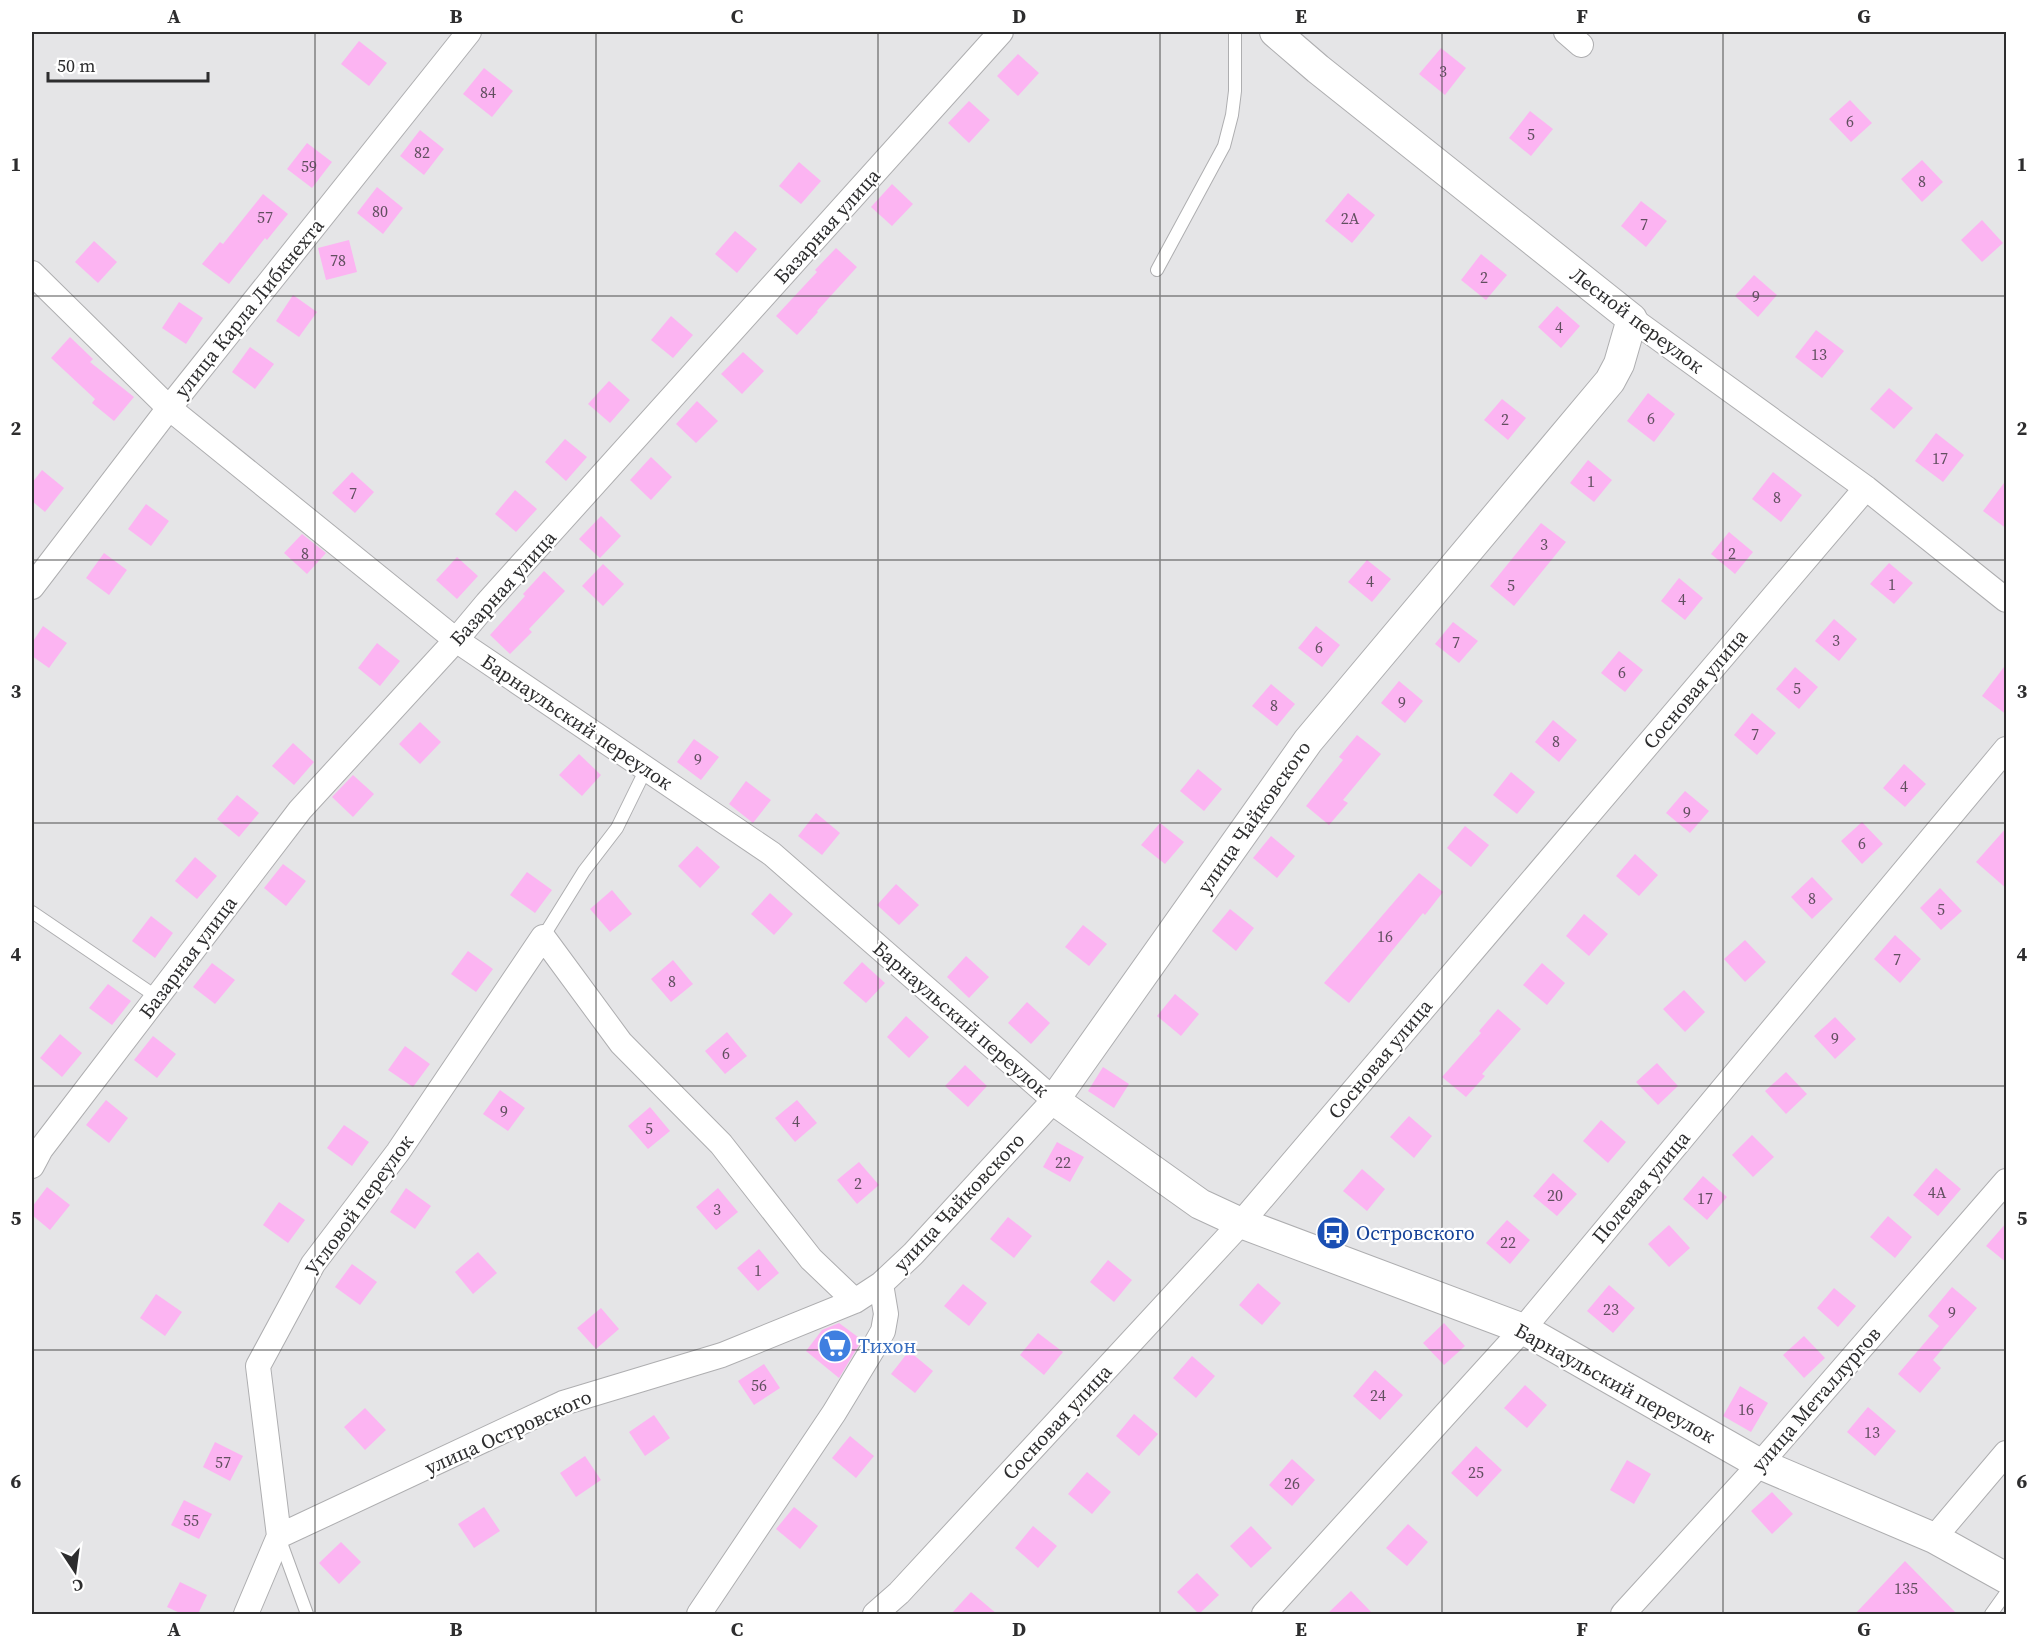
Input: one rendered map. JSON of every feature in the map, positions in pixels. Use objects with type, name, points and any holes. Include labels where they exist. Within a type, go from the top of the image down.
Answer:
[{"type":"street","name":"улица Карла Либкнехта","points":[[32,587],[169,408],[469,32]]},
{"type":"street","name":"Базарная улица","points":[[32,1166],[41,1149],[300,810],[456,640],[1001,32]]},
{"type":"street","name":"Лесной переулок","points":[[1275,32],[1318,69],[1632,319],[1866,488],[2007,600]]},
{"type":"street","name":"Барнаульский переулок","points":[[33,276],[169,408],[456,640],[772,855],[1054,1100],[1200,1204],[1241,1223],[1523,1329],[1760,1464],[1934,1538],[2007,1578]]},
{"type":"street","name":"улица Чайковского","points":[[855,1300],[881,1284],[913,1254],[1054,1100],[1308,741],[1610,381],[1619,364],[1632,319]]},
{"type":"street","name":"Сосновая улица","points":[[876,1614],[899,1593],[1241,1223],[1866,488]]},
{"type":"street","name":"Полевая улица","points":[[1264,1614],[1523,1329],[2007,749]]},
{"type":"street","points":[[543,937],[621,1044],[721,1144],[811,1259],[855,1300]]},
{"type":"street","name":"Угловой переулок","points":[[279,1536],[258,1366],[313,1264],[398,1152],[543,937]]},
{"type":"street","name":"улица Металлургов","points":[[1623,1614],[1760,1464],[2007,1181]]},
{"type":"street","points":[[699,1614],[834,1413],[883,1331],[886,1314],[881,1284]]},
{"type":"street","name":"улица Островского","points":[[279,1536],[563,1403],[722,1355],[855,1300]]},
{"type":"street","points":[[1934,1538],[2007,1453]]},
{"type":"street","points":[[246,1614],[279,1536]]},
{"type":"lane","points":[[1157,270],[1224,147],[1235,91],[1235,32]]},
{"type":"lane","name":"Угловой переулок","points":[[543,937],[584,871],[617,828],[646,769]]},
{"type":"lane","points":[[32,912],[157,997]]},
{"type":"lane","points":[[279,1536],[307,1614]]},
{"type":"lane","points":[[1991,1614],[2007,1593]]},
{"type":"building","points":[[359,41],[387,63],[369,86],[341,64]]},
{"type":"building","points":[[1441,48],[1466,68],[1445,95],[1419,74]]},
{"type":"building","points":[[1018,54],[1039,73],[1018,96],[997,76]]},
{"type":"building","points":[[484,68],[513,91],[492,117],[463,94]]},
{"type":"building","points":[[1850,100],[1872,123],[1851,142],[1829,119]]},
{"type":"building","points":[[969,101],[990,120],[969,143],[948,123]]},
{"type":"building","points":[[1530,111],[1553,129],[1531,156],[1509,138]]},
{"type":"building","points":[[420,130],[444,149],[424,175],[400,156]]},
{"type":"building","points":[[307,143],[332,162],[312,188],[287,169]]},
{"type":"building","points":[[1922,160],[1943,182],[1922,202],[1901,179]]},
{"type":"building","points":[[799,162],[821,181],[801,204],[779,186]]},
{"type":"building","points":[[892,184],[913,204],[892,226],[871,207]]},
{"type":"building","points":[[377,187],[403,208],[383,234],[357,213]]},
{"type":"building","points":[[1348,193],[1375,215],[1352,243],[1325,221]]},
{"type":"building","points":[[263,194],[288,214],[267,240],[265,238],[229,284],[202,264],[220,242],[223,244]]},
{"type":"building","points":[[1641,201],[1667,221],[1646,247],[1621,226]]},
{"type":"building","points":[[1982,220],[2003,243],[1982,262],[1961,240]]},
{"type":"building","points":[[735,231],[757,249],[737,273],[715,254]]},
{"type":"building","points":[[349,240],[357,272],[326,280],[318,248]]},
{"type":"building","points":[[94,241],[117,262],[98,283],[75,262]]},
{"type":"building","points":[[836,248],[857,267],[797,335],[776,316]]},
{"type":"building","points":[[1481,254],[1507,275],[1486,300],[1461,280]]},
{"type":"building","points":[[1754,275],[1777,295],[1758,317],[1735,296]]},
{"type":"building","points":[[293,295],[317,312],[299,337],[276,321]]},
{"type":"building","points":[[179,302],[203,318],[186,344],[162,328]]},
{"type":"building","points":[[1557,306],[1580,326],[1561,348],[1538,327]]},
{"type":"building","points":[[671,316],[693,335],[673,358],[651,340]]},
{"type":"building","points":[[1816,330],[1844,351],[1822,378],[1795,357]]},
{"type":"building","points":[[70,337],[93,359],[90,362],[134,397],[114,421],[92,403],[95,399],[51,358]]},
{"type":"building","points":[[250,347],[274,364],[255,389],[232,372]]},
{"type":"building","points":[[743,352],[764,371],[742,394],[721,374]]},
{"type":"building","points":[[609,381],[630,400],[610,423],[588,404]]},
{"type":"building","points":[[1889,388],[1913,408],[1894,429],[1870,409]]},
{"type":"building","points":[[1648,393],[1675,414],[1654,442],[1627,421]]},
{"type":"building","points":[[1502,399],[1526,418],[1508,440],[1484,420]]},
{"type":"building","points":[[697,401],[718,421],[696,443],[676,424]]},
{"type":"building","points":[[1936,433],[1964,455],[1943,482],[1915,461]]},
{"type":"building","points":[[565,439],[587,457],[566,481],[545,462]]},
{"type":"building","points":[[651,457],[672,477],[651,500],[630,480]]},
{"type":"building","points":[[1588,460],[1612,480],[1594,502],[1570,483]]},
{"type":"building","points":[[42,470],[64,488],[45,512],[32,501],[32,483]]},
{"type":"building","points":[[352,472],[374,492],[355,513],[332,493]]},
{"type":"building","points":[[1773,472],[1802,495],[1781,522],[1752,499]]},
{"type":"building","points":[[2007,479],[2007,529],[1983,511]]},
{"type":"building","points":[[515,490],[537,509],[516,532],[495,514]]},
{"type":"building","points":[[146,504],[169,521],[151,546],[128,529]]},
{"type":"building","points":[[601,516],[621,536],[600,558],[579,539]]},
{"type":"building","points":[[1541,523],[1566,542],[1514,606],[1490,586]]},
{"type":"building","points":[[1729,532],[1753,552],[1735,574],[1711,554]]},
{"type":"building","points":[[302,534],[326,553],[307,574],[284,553]]},
{"type":"building","points":[[104,553],[127,570],[109,595],[86,578]]},
{"type":"building","points":[[457,557],[478,576],[457,599],[436,580]]},
{"type":"building","points":[[1367,560],[1391,579],[1372,602],[1348,582]]},
{"type":"building","points":[[1889,563],[1913,583],[1894,604],[1870,584]]},
{"type":"building","points":[[603,564],[624,584],[603,606],[582,586]]},
{"type":"building","points":[[544,571],[565,591],[529,629],[532,632],[510,654],[490,635]]},
{"type":"building","points":[[1679,578],[1703,598],[1685,620],[1661,601]]},
{"type":"building","points":[[1834,619],[1857,639],[1839,661],[1815,641]]},
{"type":"building","points":[[1453,622],[1478,641],[1459,663],[1435,644]]},
{"type":"building","points":[[43,626],[67,643],[49,668],[32,656],[32,643]]},
{"type":"building","points":[[1316,626],[1340,645],[1322,667],[1298,648]]},
{"type":"building","points":[[377,643],[400,661],[380,686],[358,668]]},
{"type":"building","points":[[1619,651],[1643,670],[1625,692],[1601,673]]},
{"type":"building","points":[[2007,663],[2007,715],[1982,696]]},
{"type":"building","points":[[1795,667],[1818,687],[1799,709],[1776,689]]},
{"type":"building","points":[[1399,681],[1423,701],[1405,723],[1381,703]]},
{"type":"building","points":[[1271,684],[1295,704],[1277,726],[1252,706]]},
{"type":"building","points":[[1752,713],[1776,733],[1757,755],[1734,735]]},
{"type":"building","points":[[1553,720],[1577,740],[1559,762],[1535,742]]},
{"type":"building","points":[[420,722],[441,742],[420,764],[399,744]]},
{"type":"building","points":[[1357,735],[1381,754],[1343,800],[1348,803],[1329,825],[1306,806],[1343,760],[1339,757]]},
{"type":"building","points":[[694,739],[719,757],[701,780],[677,762]]},
{"type":"building","points":[[293,743],[314,762],[294,785],[272,766]]},
{"type":"building","points":[[579,754],[601,775],[582,796],[559,775]]},
{"type":"building","points":[[1904,764],[1926,784],[1905,807],[1883,788]]},
{"type":"building","points":[[1198,769],[1222,789],[1204,811],[1180,791]]},
{"type":"building","points":[[1511,772],[1535,792],[1517,814],[1493,795]]},
{"type":"building","points":[[353,775],[374,794],[353,817],[332,797]]},
{"type":"building","points":[[746,781],[771,800],[753,823],[729,804]]},
{"type":"building","points":[[1685,791],[1709,811],[1690,833],[1666,813]]},
{"type":"building","points":[[237,795],[259,813],[239,837],[217,819]]},
{"type":"building","points":[[816,813],[840,833],[822,855],[798,836]]},
{"type":"building","points":[[1862,822],[1883,844],[1862,864],[1841,841]]},
{"type":"building","points":[[1160,823],[1184,842],[1165,864],[1141,845]]},
{"type":"building","points":[[1465,826],[1489,845],[1471,867],[1447,848]]},
{"type":"building","points":[[2007,827],[2007,889],[1976,862]]},
{"type":"building","points":[[1271,836],[1295,856],[1277,878],[1253,858]]},
{"type":"building","points":[[697,846],[720,867],[700,888],[678,866]]},
{"type":"building","points":[[1635,854],[1658,875],[1639,896],[1616,876]]},
{"type":"building","points":[[195,857],[217,876],[197,899],[175,881]]},
{"type":"building","points":[[283,864],[306,881],[286,906],[264,888]]},
{"type":"building","points":[[527,872],[552,890],[535,913],[510,895]]},
{"type":"building","points":[[1419,873],[1443,892],[1349,1003],[1324,983]]},
{"type":"building","points":[[1812,877],[1833,899],[1812,919],[1791,897]]},
{"type":"building","points":[[896,884],[919,905],[899,925],[877,905]]},
{"type":"building","points":[[1940,888],[1962,911],[1941,930],[1920,908]]},
{"type":"building","points":[[612,890],[632,914],[610,932],[590,909]]},
{"type":"building","points":[[770,893],[793,914],[774,935],[751,914]]},
{"type":"building","points":[[1230,909],[1254,928],[1236,951],[1212,931]]},
{"type":"building","points":[[1584,914],[1608,934],[1589,956],[1566,936]]},
{"type":"building","points":[[151,916],[173,933],[155,958],[132,941]]},
{"type":"building","points":[[1083,925],[1107,944],[1089,966],[1065,947]]},
{"type":"building","points":[[1895,935],[1921,959],[1900,983],[1874,959]]},
{"type":"building","points":[[1745,940],[1766,962],[1745,982],[1724,959]]},
{"type":"building","points":[[468,951],[493,969],[476,992],[451,974]]},
{"type":"building","points":[[966,956],[989,977],[969,998],[947,977]]},
{"type":"building","points":[[673,960],[693,984],[671,1002],[651,979]]},
{"type":"building","points":[[862,962],[885,983],[866,1003],[843,983]]},
{"type":"building","points":[[212,963],[235,980],[215,1004],[193,987]]},
{"type":"building","points":[[1542,963],[1565,983],[1547,1005],[1523,985]]},
{"type":"building","points":[[108,984],[131,1001],[112,1025],[89,1008]]},
{"type":"building","points":[[1684,990],[1705,1012],[1685,1032],[1663,1009]]},
{"type":"building","points":[[1175,994],[1199,1014],[1181,1036],[1157,1016]]},
{"type":"building","points":[[1027,1002],[1050,1023],[1031,1044],[1008,1023]]},
{"type":"building","points":[[1498,1009],[1521,1029],[1482,1074],[1485,1076],[1466,1097],[1442,1077],[1481,1033],[1479,1031]]},
{"type":"building","points":[[906,1016],[929,1037],[909,1058],[887,1037]]},
{"type":"building","points":[[1835,1017],[1856,1039],[1835,1059],[1814,1036]]},
{"type":"building","points":[[727,1032],[747,1056],[725,1074],[705,1051]]},
{"type":"building","points":[[60,1034],[82,1053],[62,1077],[40,1058]]},
{"type":"building","points":[[153,1036],[176,1054],[157,1078],[134,1060]]},
{"type":"building","points":[[405,1046],[430,1064],[413,1087],[388,1070]]},
{"type":"building","points":[[1657,1063],[1678,1086],[1658,1105],[1636,1082]]},
{"type":"building","points":[[965,1065],[987,1086],[968,1107],[945,1086]]},
{"type":"building","points":[[1103,1067],[1129,1084],[1114,1108],[1088,1091]]},
{"type":"building","points":[[1786,1072],[1807,1094],[1786,1114],[1765,1091]]},
{"type":"building","points":[[500,1090],[525,1108],[508,1131],[483,1114]]},
{"type":"building","points":[[106,1100],[128,1118],[109,1143],[86,1125]]},
{"type":"building","points":[[797,1100],[817,1123],[795,1142],[775,1118]]},
{"type":"building","points":[[650,1107],[670,1131],[648,1149],[628,1126]]},
{"type":"building","points":[[1409,1116],[1432,1136],[1414,1158],[1390,1137]]},
{"type":"building","points":[[1601,1120],[1626,1142],[1608,1163],[1583,1141]]},
{"type":"building","points":[[344,1125],[369,1142],[352,1166],[327,1148]]},
{"type":"building","points":[[1752,1135],[1774,1157],[1753,1177],[1732,1155]]},
{"type":"building","points":[[1057,1142],[1084,1157],[1070,1182],[1043,1167]]},
{"type":"building","points":[[859,1162],[879,1185],[857,1204],[837,1180]]},
{"type":"building","points":[[1936,1168],[1961,1189],[1938,1216],[1913,1195]]},
{"type":"building","points":[[1362,1169],[1385,1189],[1367,1211],[1343,1191]]},
{"type":"building","points":[[1553,1173],[1577,1194],[1557,1216],[1533,1196]]},
{"type":"building","points":[[1703,1176],[1727,1197],[1707,1220],[1683,1199]]},
{"type":"building","points":[[47,1187],[70,1205],[50,1230],[32,1215],[32,1207]]},
{"type":"building","points":[[406,1188],[431,1206],[415,1229],[390,1212]]},
{"type":"building","points":[[718,1188],[738,1212],[716,1230],[696,1207]]},
{"type":"building","points":[[279,1202],[305,1220],[288,1243],[263,1225]]},
{"type":"building","points":[[1888,1216],[1912,1237],[1895,1258],[1870,1237]]},
{"type":"building","points":[[1008,1217],[1032,1236],[1014,1258],[990,1239]]},
{"type":"building","points":[[1507,1220],[1530,1240],[1510,1264],[1486,1243]]},
{"type":"building","points":[[2007,1222],[2007,1263],[1986,1246]]},
{"type":"building","points":[[1669,1225],[1690,1248],[1669,1267],[1648,1244]]},
{"type":"building","points":[[759,1249],[779,1273],[758,1291],[737,1268]]},
{"type":"building","points":[[478,1252],[497,1273],[473,1294],[455,1272]]},
{"type":"building","points":[[1108,1260],[1132,1280],[1114,1302],[1090,1282]]},
{"type":"building","points":[[352,1264],[377,1282],[360,1305],[335,1287]]},
{"type":"building","points":[[1258,1283],[1281,1303],[1262,1325],[1239,1305]]},
{"type":"building","points":[[963,1284],[987,1303],[969,1326],[944,1306]]},
{"type":"building","points":[[1609,1285],[1635,1308],[1613,1333],[1587,1311]]},
{"type":"building","points":[[1952,1287],[1977,1308],[1933,1360],[1941,1368],[1920,1393],[1898,1374],[1939,1326],[1928,1316]]},
{"type":"building","points":[[1834,1288],[1856,1306],[1838,1327],[1817,1308]]},
{"type":"building","points":[[156,1294],[182,1312],[165,1336],[140,1318]]},
{"type":"building","points":[[601,1308],[619,1329],[596,1349],[577,1328]]},
{"type":"building","name":"Тихон","points":[[839,1323],[862,1340],[839,1378],[806,1351],[822,1330]]},
{"type":"building","points":[[1444,1323],[1465,1346],[1444,1365],[1423,1343]]},
{"type":"building","points":[[1038,1333],[1063,1352],[1044,1375],[1020,1355]]},
{"type":"building","points":[[1804,1336],[1825,1358],[1804,1378],[1783,1355]]},
{"type":"building","points":[[909,1351],[933,1371],[915,1393],[891,1374]]},
{"type":"building","points":[[1192,1356],[1215,1376],[1196,1398],[1173,1378]]},
{"type":"building","points":[[764,1364],[780,1388],[754,1405],[738,1381]]},
{"type":"building","points":[[1375,1370],[1403,1395],[1380,1420],[1353,1396]]},
{"type":"building","points":[[1525,1385],[1547,1405],[1527,1428],[1504,1408]]},
{"type":"building","points":[[1740,1386],[1768,1403],[1751,1432],[1723,1416]]},
{"type":"building","points":[[1868,1407],[1896,1431],[1875,1456],[1847,1432]]},
{"type":"building","points":[[365,1408],[386,1430],[365,1450],[344,1427]]},
{"type":"building","points":[[1134,1414],[1158,1434],[1139,1456],[1116,1436]]},
{"type":"building","points":[[654,1415],[670,1438],[645,1456],[629,1432]]},
{"type":"building","points":[[850,1436],[874,1456],[856,1478],[832,1458]]},
{"type":"building","points":[[215,1442],[243,1456],[230,1481],[203,1467]]},
{"type":"building","points":[[1476,1446],[1502,1470],[1477,1497],[1451,1473]]},
{"type":"building","points":[[585,1456],[601,1480],[576,1497],[560,1473]]},
{"type":"building","points":[[1292,1459],[1315,1480],[1292,1506],[1269,1485]]},
{"type":"building","points":[[1627,1460],[1651,1474],[1634,1504],[1610,1490]]},
{"type":"building","points":[[1087,1472],[1111,1492],[1092,1514],[1068,1494]]},
{"type":"building","points":[[1772,1492],[1793,1514],[1772,1534],[1751,1511]]},
{"type":"building","points":[[184,1500],[212,1514],[199,1539],[171,1525]]},
{"type":"building","points":[[484,1507],[500,1531],[474,1548],[458,1524]]},
{"type":"building","points":[[794,1507],[818,1526],[800,1549],[776,1529]]},
{"type":"building","points":[[1408,1524],[1428,1542],[1407,1566],[1386,1548]]},
{"type":"building","points":[[1033,1526],[1057,1546],[1038,1568],[1015,1548]]},
{"type":"building","points":[[1251,1526],[1272,1548],[1251,1568],[1230,1546]]},
{"type":"building","points":[[341,1542],[361,1562],[339,1584],[319,1563]]},
{"type":"building","points":[[1905,1561],[1957,1614],[1855,1614]]},
{"type":"building","points":[[1197,1573],[1219,1595],[1199,1614],[1177,1592]]},
{"type":"building","points":[[180,1582],[207,1595],[198,1614],[182,1614],[167,1607]]},
{"type":"building","points":[[1351,1591],[1373,1614],[1327,1614]]},
{"type":"building","points":[[971,1592],[997,1614],[951,1614]]},
{"type":"place","name":"Островского","points":[[1333,1233]]},
{"type":"place","name":"Тихон","points":[[835,1346]]}]
